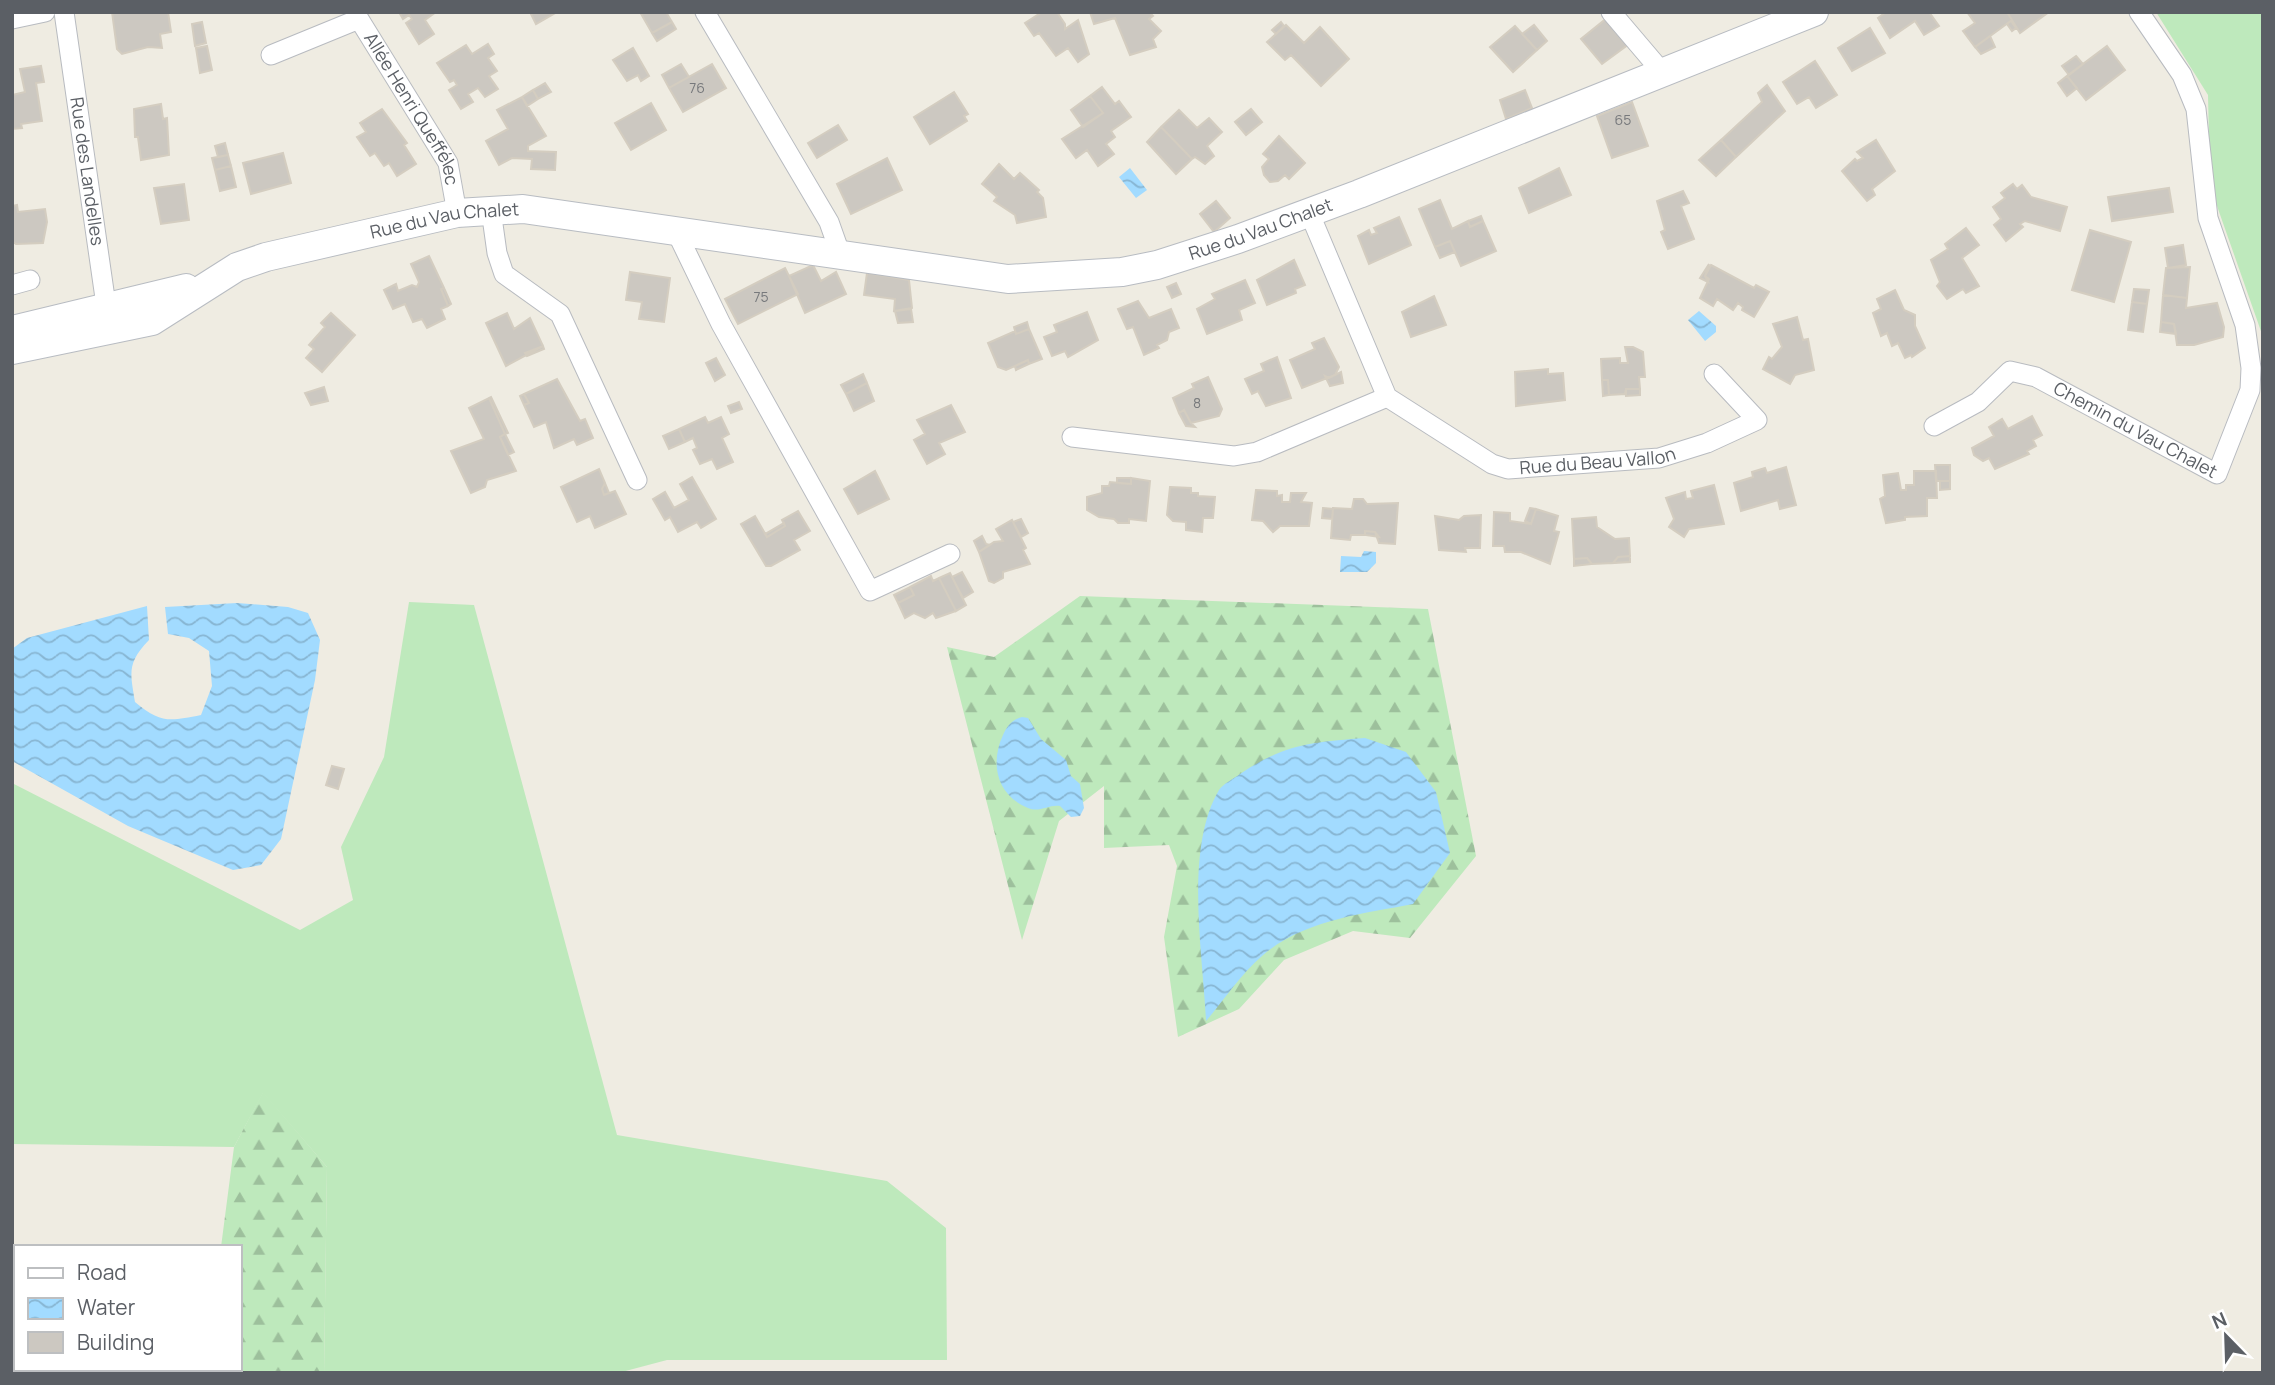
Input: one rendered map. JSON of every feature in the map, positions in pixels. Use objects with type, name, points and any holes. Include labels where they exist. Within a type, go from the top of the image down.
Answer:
[{"type":"street","points":[[12,19],[45,12]]},
{"type":"street","name":"Rue des Landelles","points":[[64,12],[108,319]]},
{"type":"street","points":[[705,12],[829,222],[840,253]]},
{"type":"street","points":[[1611,12],[1662,72]]},
{"type":"street","name":"Rue du Vau Chalet","points":[[12,330],[108,319],[152,321],[237,267],[266,257],[457,213],[491,210],[523,209],[675,229],[840,253],[903,266],[1008,279],[1067,278],[1157,265],[1309,212],[1814,12]]},
{"type":"street","name":"Chemin du Vau Chalet","points":[[1934,426],[1979,402],[2010,371],[2036,377],[2217,474],[2250,390],[2251,368],[2245,326],[2208,218],[2196,109],[2182,75],[2139,12]]},
{"type":"street","name":"Allée Henri Queffélec","points":[[271,54],[359,19],[448,163],[457,213]]},
{"type":"street","points":[[491,210],[497,253],[504,274],[560,314],[637,480]]},
{"type":"street","points":[[1072,437],[1234,456],[1257,452],[1387,397],[1309,212]]},
{"type":"street","points":[[675,229],[721,324],[870,591],[950,554]]},
{"type":"street","name":"Rue du Vau Chalet","points":[[12,350],[108,319]]},
{"type":"street","name":"Rue du Beau Vallon","points":[[1387,397],[1479,457],[1501,467],[1640,460],[1673,455],[1757,420],[1714,374]]},
{"type":"green space","points":[[2156,12],[2263,12],[2263,337],[2210,186],[2208,95]]},
{"type":"green space","points":[[1080,596],[1428,609],[1476,856],[1410,938],[1353,931],[1284,960],[1239,1009],[1178,1037],[1164,937],[1177,866],[1169,845],[1104,848],[1104,786],[1059,821],[1022,940],[947,647],[994,657]]},
{"type":"green space","points":[[409,602],[474,605],[617,1135],[887,1181],[946,1228],[947,1360],[667,1360],[618,1373],[324,1373],[327,1167],[263,1093],[234,1147],[12,1144],[12,783],[300,930],[353,900],[341,847],[384,757]]},
{"type":"green space","points":[[263,1092],[327,1167],[324,1373],[164,1372],[242,1371],[242,1245],[221,1245],[234,1147]]},
{"type":"water","points":[[1130,168],[1147,190],[1136,198],[1119,177]]},
{"type":"water","points":[[1699,311],[1716,326],[1716,332],[1705,341],[1688,320]]},
{"type":"water","points":[[1364,551],[1376,552],[1376,563],[1367,572],[1340,572],[1341,556],[1361,557]]},
{"type":"water","points":[[237,603],[288,607],[308,613],[320,640],[315,680],[281,839],[261,865],[233,870],[128,826],[12,761],[12,649],[27,638],[147,606],[149,640],[137,655],[132,668],[135,702],[159,717],[181,719],[201,715],[212,686],[209,651],[189,638],[168,634],[165,607]]},
{"type":"water","points":[[1022,717],[1028,718],[1041,739],[1066,760],[1071,776],[1080,784],[1084,808],[1080,816],[1071,817],[1060,806],[1037,810],[1028,808],[1017,802],[1003,787],[997,767],[999,746],[1008,726]]},
{"type":"water","points":[[1365,738],[1406,752],[1436,792],[1450,853],[1413,904],[1334,920],[1314,926],[1278,944],[1247,971],[1206,1021],[1198,902],[1199,871],[1208,814],[1219,790],[1256,764],[1285,750],[1314,743]]},
{"type":"building","points":[[112,12],[168,12],[171,32],[160,34],[162,48],[148,47],[122,54],[117,49]]},
{"type":"building","points":[[399,12],[436,12],[425,20],[434,34],[419,44],[406,23],[412,19],[409,15],[403,19]]},
{"type":"building","points":[[530,12],[557,12],[536,24]]},
{"type":"building","points":[[640,12],[666,12],[672,22],[652,33]]},
{"type":"building","points":[[1042,12],[1057,12],[1065,24],[1065,29],[1078,20],[1089,54],[1078,62],[1068,48],[1056,56],[1039,33],[1034,36],[1025,23]]},
{"type":"building","points":[[1090,12],[1149,12],[1153,16],[1149,19],[1161,31],[1153,39],[1156,47],[1130,55],[1115,18],[1094,24]]},
{"type":"building","points":[[1886,12],[1929,12],[1939,26],[1924,35],[1915,21],[1890,38],[1878,18]]},
{"type":"building","points":[[1967,12],[2007,12],[2012,20],[1975,47],[1963,31],[1975,23]]},
{"type":"building","points":[[2007,12],[2049,12],[2020,33]]},
{"type":"building","points":[[1607,18],[1629,44],[1602,64],[1581,39]]},
{"type":"building","points":[[2011,21],[2016,28],[2012,31],[2007,24]]},
{"type":"building","points":[[202,22],[206,43],[195,46],[192,24]]},
{"type":"building","points":[[672,22],[676,29],[657,41],[652,33]]},
{"type":"building","points":[[1281,22],[1284,26],[1276,34],[1272,30]]},
{"type":"building","points":[[1286,25],[1304,43],[1320,27],[1349,59],[1321,86],[1291,55],[1285,60],[1267,42]]},
{"type":"building","points":[[1534,25],[1547,41],[1537,50],[1522,34]]},
{"type":"building","points":[[1515,26],[1537,50],[1513,72],[1490,47]]},
{"type":"building","points":[[1870,28],[1885,53],[1852,71],[1838,48]]},
{"type":"building","points":[[1990,36],[1995,47],[1981,54],[1975,47]]},
{"type":"building","points":[[488,44],[494,54],[488,58],[497,71],[489,76],[498,89],[485,97],[478,88],[468,94],[473,102],[461,109],[449,90],[457,85],[454,80],[450,82],[437,63],[466,45],[472,54]]},
{"type":"building","points":[[207,46],[212,70],[200,73],[196,48]]},
{"type":"building","points":[[2107,46],[2125,70],[2086,100],[2067,76]]},
{"type":"building","points":[[633,48],[649,76],[641,81],[638,75],[627,81],[613,60]]},
{"type":"building","points":[[2076,56],[2083,64],[2069,75],[2062,66]]},
{"type":"building","points":[[1815,61],[1837,95],[1816,108],[1809,97],[1797,104],[1783,82]]},
{"type":"building","points":[[681,64],[689,77],[669,88],[662,75]]},
{"type":"building","points":[[712,64],[726,88],[683,112],[669,88]]},
{"type":"building","points":[[41,66],[44,82],[36,83],[42,121],[21,124],[22,128],[12,129],[12,95],[25,92],[20,69]]},
{"type":"building","points":[[2067,76],[2077,88],[2067,96],[2058,83]]},
{"type":"building","points":[[545,83],[551,92],[538,99],[533,90]]},
{"type":"building","points":[[1767,85],[1785,111],[1736,157],[1721,140],[1762,102],[1758,93]]},
{"type":"building","points":[[1102,87],[1115,104],[1119,101],[1131,117],[1111,131],[1115,137],[1106,144],[1114,154],[1098,166],[1087,150],[1076,158],[1062,139],[1103,113],[1090,96]]},
{"type":"building","points":[[533,90],[538,99],[527,106],[522,97]]},
{"type":"building","points":[[1525,90],[1532,108],[1506,119],[1500,100]]},
{"type":"building","points":[[954,92],[968,114],[964,116],[967,121],[930,144],[914,117]]},
{"type":"building","points":[[1090,96],[1103,113],[1083,127],[1071,110]]},
{"type":"building","points":[[522,97],[546,136],[528,146],[528,151],[556,152],[555,170],[531,169],[532,159],[512,158],[499,165],[486,141],[508,129],[497,110]]},
{"type":"building","points":[[1632,102],[1648,146],[1612,158],[1597,116]]},
{"type":"building","points":[[651,103],[666,130],[631,150],[615,123]]},
{"type":"building","points":[[161,104],[163,119],[167,118],[169,155],[141,160],[138,137],[135,137],[134,109]]},
{"type":"building","points":[[382,109],[407,143],[404,145],[416,164],[397,176],[389,163],[384,166],[375,153],[370,156],[357,137],[366,132],[360,123]]},
{"type":"building","points":[[1251,109],[1262,122],[1246,135],[1235,122]]},
{"type":"building","points":[[1179,110],[1197,128],[1209,118],[1222,132],[1207,146],[1214,156],[1205,164],[1195,157],[1192,159],[1161,127]]},
{"type":"building","points":[[838,125],[847,140],[817,158],[808,143]]},
{"type":"building","points":[[1161,127],[1192,159],[1176,174],[1147,142]]},
{"type":"building","points":[[1279,136],[1305,163],[1289,179],[1285,175],[1278,181],[1270,182],[1262,167],[1269,159],[1263,154]]},
{"type":"building","points":[[1721,140],[1736,157],[1716,176],[1699,160]]},
{"type":"building","points":[[1876,140],[1895,171],[1872,189],[1875,195],[1867,201],[1842,171],[1855,159],[1857,161],[1863,158],[1857,152]]},
{"type":"building","points":[[225,143],[228,155],[218,157],[215,146]]},
{"type":"building","points":[[283,153],[291,183],[251,194],[243,163]]},
{"type":"building","points":[[228,155],[231,166],[215,170],[212,158]]},
{"type":"building","points":[[887,158],[902,190],[851,214],[837,184]]},
{"type":"building","points":[[999,164],[1014,179],[1020,173],[1039,190],[1037,192],[1043,198],[1046,217],[1017,223],[1015,215],[994,201],[997,197],[982,184]]},
{"type":"building","points":[[231,166],[236,187],[220,191],[215,170]]},
{"type":"building","points":[[1559,168],[1571,195],[1529,213],[1519,188]]},
{"type":"building","points":[[184,184],[189,220],[161,224],[154,188]]},
{"type":"building","points":[[2013,184],[2017,189],[2022,185],[2031,197],[2067,207],[2060,231],[2025,221],[2020,224],[2023,227],[2006,241],[1994,225],[2001,219],[1993,207],[2005,198],[2001,193]]},
{"type":"building","points":[[2169,188],[2173,212],[2112,221],[2108,197]]},
{"type":"building","points":[[1683,191],[1689,203],[1681,206],[1694,239],[1668,249],[1661,232],[1665,230],[1657,201]]},
{"type":"building","points":[[1440,200],[1452,229],[1468,221],[1470,227],[1483,221],[1496,251],[1461,266],[1450,241],[1435,247],[1419,209]]},
{"type":"building","points":[[1216,201],[1230,218],[1214,232],[1200,214]]},
{"type":"building","points":[[17,205],[18,212],[45,209],[47,222],[43,243],[16,244],[12,241],[12,206]]},
{"type":"building","points":[[1481,216],[1483,221],[1470,227],[1468,221]]},
{"type":"building","points":[[1399,217],[1411,245],[1369,264],[1358,236],[1369,230],[1371,235],[1377,233],[1374,228]]},
{"type":"building","points":[[1966,228],[1979,245],[1962,258],[1979,286],[1966,293],[1963,289],[1947,299],[1937,286],[1940,282],[1931,260],[1948,249],[1945,244]]},
{"type":"building","points":[[2090,230],[2131,242],[2114,302],[2072,290]]},
{"type":"building","points":[[1450,241],[1455,252],[1440,258],[1435,247]]},
{"type":"building","points":[[2183,245],[2186,265],[2168,268],[2165,248]]},
{"type":"building","points":[[429,256],[444,288],[441,289],[448,306],[441,309],[445,319],[427,328],[422,319],[413,322],[405,304],[393,309],[384,290],[396,284],[398,291],[412,285],[417,287],[419,282],[411,264]]},
{"type":"building","points":[[1294,260],[1305,285],[1295,289],[1296,293],[1267,305],[1257,280]]},
{"type":"building","points":[[1709,264],[1705,276],[1708,282],[1700,278]]},
{"type":"building","points":[[813,265],[821,281],[836,272],[846,294],[805,313],[789,276]]},
{"type":"building","points":[[1711,265],[1754,288],[1756,285],[1769,292],[1754,317],[1742,310],[1743,307],[1738,303],[1733,310],[1717,299],[1713,306],[1700,298],[1709,279],[1705,276]]},
{"type":"building","points":[[2190,267],[2187,298],[2163,295],[2166,268]]},
{"type":"building","points":[[785,268],[798,294],[738,324],[725,299]]},
{"type":"building","points":[[630,272],[670,278],[664,322],[639,319],[642,302],[626,300]]},
{"type":"building","points":[[867,273],[909,280],[912,308],[894,311],[895,299],[864,295]]},
{"type":"building","points":[[1245,280],[1255,303],[1239,310],[1242,320],[1207,334],[1197,309],[1215,299],[1212,294]]},
{"type":"building","points":[[1176,283],[1181,294],[1172,298],[1167,287]]},
{"type":"building","points":[[444,288],[451,304],[448,306],[441,289]]},
{"type":"building","points":[[2134,289],[2149,290],[2147,304],[2132,302]]},
{"type":"building","points":[[1895,290],[1904,310],[1915,315],[1915,326],[1925,348],[1912,357],[1911,355],[1905,358],[1898,343],[1892,346],[1887,333],[1881,336],[1873,313],[1881,309],[1877,299]]},
{"type":"building","points":[[2163,295],[2187,298],[2186,308],[2217,303],[2224,327],[2223,337],[2194,345],[2177,345],[2174,324],[2161,322]]},
{"type":"building","points":[[1434,296],[1446,325],[1411,337],[1402,312]]},
{"type":"building","points":[[1138,301],[1149,318],[1171,309],[1179,328],[1169,332],[1167,340],[1157,345],[1159,348],[1144,355],[1133,327],[1127,329],[1118,309]]},
{"type":"building","points":[[2132,302],[2147,304],[2143,332],[2128,330]]},
{"type":"building","points":[[911,309],[913,322],[898,323],[895,311]]},
{"type":"building","points":[[1087,312],[1098,340],[1068,357],[1065,351],[1052,356],[1044,337],[1057,332],[1054,325]]},
{"type":"building","points":[[331,313],[355,335],[322,372],[306,358],[314,349],[309,345],[325,327],[321,323]]},
{"type":"building","points":[[507,313],[514,329],[530,318],[543,346],[506,366],[486,323]]},
{"type":"building","points":[[1797,317],[1803,340],[1808,339],[1814,370],[1795,375],[1790,384],[1763,369],[1769,357],[1772,359],[1782,347],[1773,324]]},
{"type":"building","points":[[1027,322],[1029,329],[1016,334],[1014,327]]},
{"type":"building","points":[[2161,322],[2174,324],[2176,334],[2160,332]]},
{"type":"building","points":[[1029,329],[1042,359],[1029,364],[1028,360],[1006,370],[998,367],[988,343],[1015,331],[1016,334]]},
{"type":"building","points":[[1324,338],[1339,367],[1335,375],[1302,388],[1290,360],[1315,349],[1312,343]]},
{"type":"building","points":[[543,346],[544,349],[527,356],[525,353]]},
{"type":"building","points":[[1625,347],[1633,347],[1643,352],[1645,377],[1639,377],[1640,389],[1626,389],[1625,394],[1609,395],[1608,380],[1602,380],[1601,359],[1620,358],[1620,363],[1628,363]]},
{"type":"building","points":[[1277,357],[1291,398],[1266,406],[1258,391],[1252,394],[1245,379],[1264,371],[1261,364]]},
{"type":"building","points":[[716,358],[725,375],[715,381],[706,363]]},
{"type":"building","points":[[1028,360],[1029,364],[1016,370],[1015,366]]},
{"type":"building","points":[[1548,369],[1548,374],[1563,373],[1565,400],[1516,406],[1515,372]]},
{"type":"building","points":[[1341,372],[1343,383],[1330,386],[1325,376],[1329,378]]},
{"type":"building","points":[[863,374],[867,383],[846,394],[841,385]]},
{"type":"building","points":[[1208,377],[1222,409],[1219,416],[1191,423],[1184,410],[1179,413],[1173,398],[1194,388],[1192,384]]},
{"type":"building","points":[[557,379],[580,421],[585,419],[593,438],[577,445],[574,439],[554,448],[546,422],[534,427],[524,405],[529,403],[524,394]]},
{"type":"building","points":[[1602,380],[1608,380],[1609,395],[1603,396]]},
{"type":"building","points":[[867,383],[874,401],[854,411],[846,394]]},
{"type":"building","points":[[324,387],[328,401],[311,405],[305,393]]},
{"type":"building","points":[[1626,389],[1640,389],[1640,395],[1626,396]]},
{"type":"building","points":[[524,394],[529,403],[524,405],[520,396]]},
{"type":"building","points":[[491,397],[508,433],[505,434],[489,398]]},
{"type":"building","points":[[489,398],[505,434],[500,437],[516,471],[487,480],[485,487],[471,493],[451,451],[484,439],[469,408]]},
{"type":"building","points":[[739,402],[742,409],[731,413],[728,406]]},
{"type":"building","points":[[951,405],[965,432],[939,443],[945,454],[927,464],[914,440],[925,434],[917,420]]},
{"type":"building","points":[[1184,410],[1195,427],[1186,426],[1179,413]]},
{"type":"building","points":[[2032,416],[2042,435],[2033,440],[2036,446],[2027,451],[2029,454],[1995,469],[1989,458],[1983,461],[1974,455],[1972,448],[1994,436],[1989,427],[2002,419],[2008,429]]},
{"type":"building","points":[[705,417],[708,423],[721,417],[729,434],[722,438],[733,462],[717,469],[712,459],[700,464],[693,450],[697,448],[693,438],[685,442],[679,429]]},
{"type":"building","points":[[679,429],[685,442],[669,449],[663,436]]},
{"type":"building","points":[[505,434],[514,452],[508,455],[500,437]]},
{"type":"building","points":[[1935,465],[1950,465],[1950,481],[1936,481]]},
{"type":"building","points":[[1786,467],[1796,505],[1780,509],[1778,500],[1741,511],[1734,483],[1753,477],[1752,472],[1765,468],[1767,473]]},
{"type":"building","points":[[599,469],[605,483],[602,489],[604,495],[615,491],[626,514],[595,528],[590,516],[577,522],[561,487]]},
{"type":"building","points":[[875,471],[889,499],[858,514],[844,489]]},
{"type":"building","points":[[1914,471],[1936,471],[1937,498],[1927,498],[1927,516],[1905,517],[1905,520],[1886,523],[1880,499],[1885,496],[1883,475],[1898,473],[1901,490],[1906,490],[1906,485],[1914,485]]},
{"type":"building","points":[[692,477],[716,519],[701,528],[697,522],[678,532],[670,517],[665,520],[653,499],[665,492],[674,508],[689,500],[680,484]]},
{"type":"building","points":[[1117,478],[1131,478],[1131,484],[1117,483]]},
{"type":"building","points":[[1131,478],[1150,481],[1146,521],[1129,519],[1129,523],[1118,523],[1114,519],[1099,517],[1087,510],[1087,497],[1102,493],[1102,486],[1109,486],[1110,482],[1131,484]]},
{"type":"building","points":[[1940,481],[1950,481],[1950,489],[1940,490]]},
{"type":"building","points":[[605,483],[609,493],[604,495],[602,489]]},
{"type":"building","points":[[1714,485],[1724,524],[1689,529],[1684,537],[1669,527],[1674,519],[1666,498],[1685,492],[1686,499],[1693,498],[1691,491]]},
{"type":"building","points":[[1170,487],[1191,488],[1191,493],[1198,493],[1198,496],[1215,497],[1213,518],[1203,518],[1202,532],[1186,530],[1186,522],[1173,521],[1167,515]]},
{"type":"building","points":[[1256,490],[1277,491],[1277,496],[1282,495],[1282,502],[1290,502],[1291,493],[1306,493],[1301,502],[1312,503],[1309,526],[1280,526],[1273,532],[1263,521],[1252,520]]},
{"type":"building","points":[[1354,499],[1363,499],[1367,504],[1398,503],[1395,544],[1379,543],[1375,532],[1365,531],[1365,535],[1351,535],[1350,540],[1331,538],[1333,508],[1352,509]]},
{"type":"building","points":[[1323,508],[1333,509],[1332,519],[1322,518]]},
{"type":"building","points":[[1530,508],[1536,509],[1531,524],[1525,521]]},
{"type":"building","points":[[1536,509],[1558,516],[1554,531],[1559,532],[1550,564],[1521,552],[1505,552],[1504,546],[1493,546],[1494,512],[1510,513],[1510,521],[1531,524]]},
{"type":"building","points":[[798,511],[810,531],[794,540],[800,550],[771,566],[766,566],[741,524],[755,516],[767,537],[785,526],[782,520]]},
{"type":"building","points":[[1481,515],[1480,548],[1465,548],[1466,552],[1439,550],[1435,516],[1459,520],[1464,516]]},
{"type":"building","points":[[1596,517],[1597,527],[1615,539],[1629,538],[1630,556],[1618,557],[1613,563],[1592,564],[1587,558],[1574,559],[1572,519]]},
{"type":"building","points":[[1021,519],[1028,533],[1021,537],[1013,522]]},
{"type":"building","points":[[1012,520],[1026,548],[1023,550],[1030,564],[1003,572],[1003,578],[994,583],[989,581],[979,552],[994,542],[1003,541],[996,529]]},
{"type":"building","points":[[784,523],[785,526],[767,537],[765,534]]},
{"type":"building","points":[[1365,531],[1375,532],[1379,537],[1365,535]]},
{"type":"building","points":[[982,536],[986,544],[990,545],[979,552],[974,541]]},
{"type":"building","points":[[1630,556],[1630,562],[1613,563],[1618,557]]},
{"type":"building","points":[[1587,558],[1592,564],[1574,566],[1574,559]]},
{"type":"building","points":[[962,572],[973,592],[963,598],[952,577]]},
{"type":"building","points":[[950,573],[966,605],[956,611],[939,578]]},
{"type":"building","points":[[931,576],[933,581],[939,578],[956,611],[936,618],[933,613],[925,618],[914,613],[905,618],[898,603],[914,595],[910,587]]},
{"type":"building","points":[[910,587],[914,595],[898,603],[894,595]]},
{"type":"building","points":[[332,766],[344,769],[338,789],[326,785]]}]
